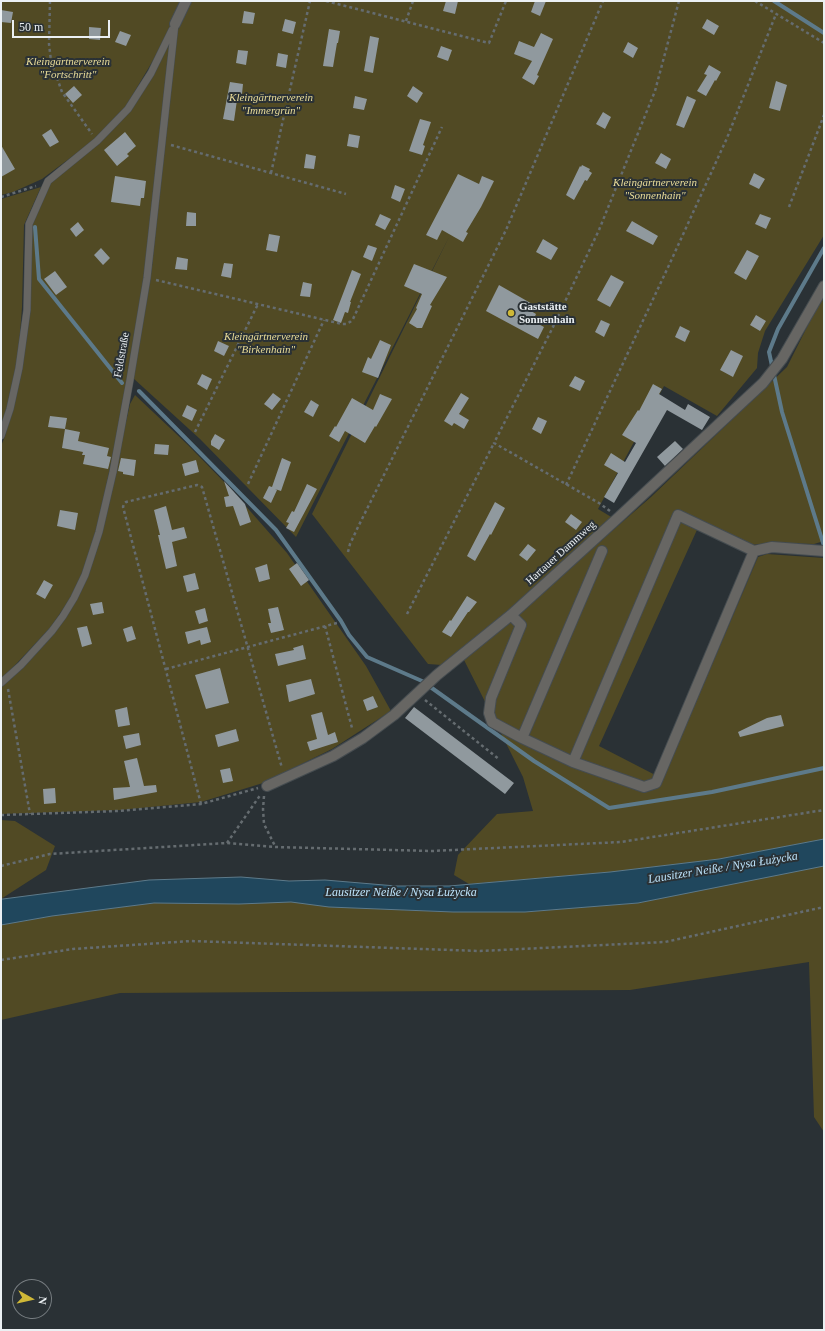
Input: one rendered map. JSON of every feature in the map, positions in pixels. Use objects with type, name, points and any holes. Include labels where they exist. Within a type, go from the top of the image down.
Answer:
[{"type":"street","name":"Feldstraße","points":[[175,24],[186,1]]},
{"type":"street","name":"Hartauer Dammweg","points":[[267,786],[333,756],[363,738],[394,715],[431,680],[511,615],[767,379],[780,363],[824,286]]},
{"type":"street","points":[[574,762],[678,515],[754,551],[772,547],[824,551]]},
{"type":"street","points":[[522,738],[602,551]]},
{"type":"street","points":[[511,615],[521,625],[491,698],[489,713],[492,722],[522,738],[574,762],[644,787],[656,783],[754,551]]},
{"type":"lane","points":[[1,436],[10,409],[21,353],[27,310],[29,224],[48,181],[97,141],[128,109],[151,73],[175,24]]},
{"type":"lane","name":"Feldstraße","points":[[4,681],[42,642],[63,616],[74,598],[93,552],[113,472],[147,278],[175,24]]},
{"type":"path","points":[[50,1],[49,44],[51,61],[56,78],[70,106],[97,141]]},
{"type":"path","points":[[271,173],[310,1]]},
{"type":"path","points":[[326,1],[489,43],[506,1]]},
{"type":"path","points":[[406,22],[413,1]]},
{"type":"path","points":[[348,552],[358,526],[506,230],[603,1]]},
{"type":"path","points":[[407,614],[552,329],[599,230],[655,91],[679,1]]},
{"type":"path","points":[[755,1],[824,43]]},
{"type":"path","points":[[566,485],[724,145],[776,14]]},
{"type":"path","points":[[788,207],[824,115]]},
{"type":"path","points":[[147,278],[346,324],[353,320],[442,127]]},
{"type":"path","points":[[162,142],[346,194]]},
{"type":"path","points":[[1,198],[48,181]]},
{"type":"path","points":[[195,432],[258,304]]},
{"type":"path","points":[[248,484],[324,320]]},
{"type":"path","points":[[494,442],[599,503],[619,517]]},
{"type":"path","points":[[201,804],[123,507],[126,502],[197,485],[201,486],[284,778]]},
{"type":"path","points":[[166,669],[337,623]]},
{"type":"path","points":[[325,626],[352,728]]},
{"type":"path","points":[[4,681],[30,814]]},
{"type":"path","points":[[420,691],[500,760]]},
{"type":"path","points":[[1,814],[118,811],[201,804],[267,786]]},
{"type":"path","points":[[227,843],[267,786]]},
{"type":"path","points":[[267,786],[263,800],[263,817],[275,847]]},
{"type":"path","points":[[1,866],[50,854],[227,843],[275,847],[432,851],[622,842],[824,810]]},
{"type":"path","points":[[1,960],[73,949],[191,941],[480,951],[666,942],[824,907]]},
{"type":"green space","name":"Kleingärtnerverein \"Fortschritt\"","points":[[1,1],[183,1],[158,52],[126,106],[93,141],[42,179],[13,192],[1,195]]},
{"type":"green space","points":[[190,1],[824,1],[824,235],[765,331],[758,353],[757,368],[717,416],[664,386],[598,509],[613,518],[507,612],[442,665],[428,664],[312,514],[449,237],[296,537],[200,439],[133,378],[152,266],[159,188],[178,25]]},
{"type":"green space","points":[[172,38],[144,282],[127,385],[97,531],[76,590],[50,628],[1,680],[1,446],[5,436],[22,362],[33,223],[50,184],[128,114]]},
{"type":"green space","points":[[41,187],[24,225],[22,307],[18,361],[1,427],[1,199]]},
{"type":"green space","points":[[822,297],[824,298],[824,541],[814,544],[772,543],[751,545],[701,521],[599,746],[663,779],[758,557],[767,554],[824,558],[824,839],[719,859],[610,872],[469,884],[454,875],[458,855],[497,814],[533,811],[523,777],[464,660],[651,497],[787,367]]},
{"type":"green space","points":[[135,395],[188,445],[229,487],[287,553],[366,666],[391,711],[332,749],[263,783],[201,802],[120,810],[1,814],[1,686],[80,593],[101,531],[130,404]]},
{"type":"green space","points":[[1,820],[15,821],[55,846],[46,870],[1,899]]},
{"type":"green space","points":[[824,865],[824,1132],[814,1117],[809,962],[630,990],[120,993],[1,1020],[1,925],[52,916],[154,903],[239,904],[291,901],[329,907],[453,912],[525,912],[638,903]]},
{"type":"water","name":"Lausitzer Neiße / Nysa Łużycka","points":[[824,839],[824,866],[638,903],[525,912],[453,912],[329,907],[291,902],[239,904],[154,903],[52,916],[1,925],[1,899],[149,880],[241,877],[289,881],[325,880],[396,886],[449,886],[610,872],[719,859]]},
{"type":"building","points":[[446,1],[458,1],[455,14],[443,11]]},
{"type":"building","points":[[535,1],[546,1],[540,16],[531,12]]},
{"type":"building","points":[[1,10],[13,12],[11,23],[1,22]]},
{"type":"building","points":[[244,11],[255,13],[253,24],[242,23]]},
{"type":"building","points":[[285,19],[296,22],[293,34],[282,31]]},
{"type":"building","points":[[707,19],[719,26],[714,35],[702,28]]},
{"type":"building","points":[[89,27],[101,28],[100,40],[89,39]]},
{"type":"building","points":[[329,29],[340,31],[333,67],[323,66]]},
{"type":"building","points":[[120,31],[131,35],[126,46],[115,42]]},
{"type":"building","points":[[541,33],[553,39],[534,85],[522,78],[532,61],[514,54],[519,41],[534,47]]},
{"type":"building","points":[[370,36],[379,38],[373,73],[364,71]]},
{"type":"building","points":[[628,42],[638,48],[633,58],[623,52]]},
{"type":"building","points":[[441,46],[452,50],[448,61],[437,57]]},
{"type":"building","points":[[238,50],[248,51],[246,65],[236,63]]},
{"type":"building","points":[[278,53],[288,55],[286,68],[276,66]]},
{"type":"building","points":[[709,65],[721,72],[706,96],[697,91],[707,75],[704,74]]},
{"type":"building","points":[[776,81],[787,85],[780,111],[769,108]]},
{"type":"building","points":[[230,82],[243,84],[242,94],[238,93],[234,121],[223,119]]},
{"type":"building","points":[[74,86],[82,95],[73,103],[65,94]]},
{"type":"building","points":[[413,86],[423,93],[417,103],[407,96]]},
{"type":"building","points":[[355,96],[367,99],[364,110],[353,108]]},
{"type":"building","points":[[687,96],[696,100],[684,128],[676,125]]},
{"type":"building","points":[[603,112],[611,117],[605,129],[596,124]]},
{"type":"building","points":[[420,119],[431,122],[423,145],[425,146],[422,155],[409,151]]},
{"type":"building","points":[[51,129],[59,142],[50,147],[42,135]]},
{"type":"building","points":[[125,132],[136,146],[127,154],[129,156],[117,166],[104,150]]},
{"type":"building","points":[[349,134],[360,136],[358,148],[347,146]]},
{"type":"building","points":[[1,145],[15,169],[1,177]]},
{"type":"building","points":[[661,153],[671,159],[666,169],[655,163]]},
{"type":"building","points":[[306,154],[316,156],[314,169],[304,168]]},
{"type":"building","points":[[582,165],[590,169],[589,171],[592,173],[587,181],[585,180],[574,200],[566,195],[580,166],[581,167]]},
{"type":"building","points":[[754,173],[765,179],[759,189],[749,184]]},
{"type":"building","points":[[458,174],[479,184],[482,176],[494,181],[466,232],[468,233],[463,242],[442,230],[437,240],[426,235]]},
{"type":"building","points":[[115,176],[146,181],[144,198],[141,198],[140,206],[111,202]]},
{"type":"building","points":[[395,185],[405,189],[400,202],[391,198]]},
{"type":"building","points":[[187,212],[196,213],[196,226],[186,226]]},
{"type":"building","points":[[380,214],[391,219],[385,230],[375,225]]},
{"type":"building","points":[[760,214],[771,218],[766,229],[755,224]]},
{"type":"building","points":[[632,221],[658,236],[653,245],[626,231]]},
{"type":"building","points":[[78,222],[84,230],[76,237],[70,229]]},
{"type":"building","points":[[269,234],[280,236],[277,252],[266,250]]},
{"type":"building","points":[[543,239],[558,248],[551,260],[536,252]]},
{"type":"building","points":[[368,245],[377,248],[372,261],[363,257]]},
{"type":"building","points":[[101,248],[110,258],[103,265],[94,255]]},
{"type":"building","points":[[747,250],[759,256],[746,280],[734,273]]},
{"type":"building","points":[[177,257],[188,259],[187,270],[175,269]]},
{"type":"building","points":[[224,263],[233,264],[231,278],[221,276]]},
{"type":"building","points":[[414,264],[447,277],[430,305],[432,306],[422,328],[417,328],[409,323],[417,309],[416,308],[422,294],[404,286]]},
{"type":"building","points":[[352,270],[361,274],[350,302],[348,313],[345,312],[341,323],[333,320]]},
{"type":"building","points":[[55,271],[67,287],[56,295],[44,279]]},
{"type":"building","points":[[611,275],[624,282],[610,307],[597,300]]},
{"type":"building","points":[[303,282],[312,284],[310,297],[300,296]]},
{"type":"building","name":"Gaststätte Sonnenhain","points":[[499,285],[534,305],[531,311],[536,314],[533,321],[544,327],[538,339],[486,311]]},
{"type":"building","points":[[756,315],[766,321],[760,331],[750,325]]},
{"type":"building","points":[[601,320],[610,324],[604,337],[595,332]]},
{"type":"building","points":[[680,326],[690,331],[685,342],[675,337]]},
{"type":"building","points":[[380,340],[391,345],[378,378],[362,372],[368,357],[371,359]]},
{"type":"building","points":[[218,341],[229,346],[224,356],[214,351]]},
{"type":"building","points":[[731,350],[743,356],[733,377],[720,370]]},
{"type":"building","points":[[202,374],[212,379],[207,390],[197,384]]},
{"type":"building","points":[[575,376],[585,381],[580,391],[569,386]]},
{"type":"building","points":[[653,384],[662,389],[659,394],[685,410],[688,404],[710,417],[702,430],[667,410],[614,503],[604,497],[618,473],[604,465],[611,453],[625,462],[636,443],[622,435],[638,410],[639,411]]},
{"type":"building","points":[[273,393],[281,399],[272,410],[264,404]]},
{"type":"building","points":[[461,393],[469,398],[459,414],[469,420],[464,429],[454,423],[452,426],[444,421]]},
{"type":"building","points":[[380,394],[392,399],[365,443],[345,431],[339,442],[329,436],[335,426],[336,427],[352,398],[373,410]]},
{"type":"building","points":[[311,400],[319,405],[313,417],[304,412]]},
{"type":"building","points":[[187,405],[197,410],[192,421],[182,416]]},
{"type":"building","points":[[50,416],[67,418],[65,429],[48,427]]},
{"type":"building","points":[[538,417],[547,421],[541,434],[532,429]]},
{"type":"building","points":[[65,429],[80,432],[78,441],[109,448],[107,456],[111,457],[108,469],[83,464],[85,455],[82,455],[83,452],[62,448]]},
{"type":"building","points":[[215,434],[225,440],[219,450],[211,445],[211,441]]},
{"type":"building","points":[[675,441],[683,449],[665,466],[657,457]]},
{"type":"building","points":[[155,444],[169,445],[168,455],[154,454]]},
{"type":"building","points":[[121,458],[136,460],[134,476],[123,474],[123,472],[118,471]]},
{"type":"building","points":[[282,458],[291,462],[281,491],[275,489],[277,490],[271,503],[263,498],[269,486],[272,487]]},
{"type":"building","points":[[196,460],[199,472],[185,476],[182,464]]},
{"type":"building","points":[[224,481],[245,504],[251,522],[240,526],[233,506],[226,507],[224,497],[229,496]]},
{"type":"building","points":[[307,484],[317,489],[294,532],[286,528],[289,523],[286,522],[292,511],[294,512]]},
{"type":"building","points":[[495,502],[505,508],[475,561],[467,556]]},
{"type":"building","points":[[166,506],[172,530],[184,527],[187,538],[172,542],[177,566],[166,569],[154,510]]},
{"type":"building","points":[[60,510],[78,513],[75,530],[57,526]]},
{"type":"building","points":[[571,514],[582,522],[576,530],[565,522]]},
{"type":"building","points":[[528,544],[536,550],[527,561],[519,555]]},
{"type":"building","points":[[297,563],[309,580],[301,586],[289,569]]},
{"type":"building","points":[[267,564],[270,579],[259,582],[255,568]]},
{"type":"building","points":[[195,573],[199,589],[187,592],[183,576]]},
{"type":"building","points":[[44,580],[53,585],[45,599],[36,594]]},
{"type":"building","points":[[467,596],[477,602],[468,612],[451,637],[442,632]]},
{"type":"building","points":[[102,602],[104,613],[93,615],[90,604]]},
{"type":"building","points":[[278,607],[284,630],[271,633],[268,623],[271,623],[268,609]]},
{"type":"building","points":[[205,608],[208,621],[199,624],[195,611]]},
{"type":"building","points":[[87,626],[92,644],[82,647],[77,628]]},
{"type":"building","points":[[132,626],[136,639],[127,642],[123,629]]},
{"type":"building","points":[[207,627],[211,642],[201,645],[200,640],[188,644],[185,632]]},
{"type":"building","points":[[303,645],[306,659],[278,666],[275,654],[294,650],[293,648]]},
{"type":"building","points":[[220,668],[229,703],[206,709],[195,675]]},
{"type":"building","points":[[311,679],[315,694],[289,702],[286,685]]},
{"type":"building","points":[[373,696],[378,707],[367,711],[363,700]]},
{"type":"building","points":[[127,707],[130,725],[118,727],[115,710]]},
{"type":"building","points":[[414,707],[514,783],[505,794],[405,718]]},
{"type":"building","points":[[322,712],[328,735],[335,732],[338,742],[310,751],[307,742],[317,739],[311,715]]},
{"type":"building","points":[[781,715],[784,726],[740,737],[738,732],[767,718]]},
{"type":"building","points":[[236,729],[239,741],[218,747],[215,735]]},
{"type":"building","points":[[139,733],[141,745],[126,749],[123,736]]},
{"type":"building","points":[[137,758],[144,786],[156,785],[157,792],[114,800],[113,788],[130,787],[124,761]]},
{"type":"building","points":[[230,768],[233,781],[223,783],[220,770]]},
{"type":"building","points":[[55,788],[56,803],[44,804],[43,789]]},
{"type":"waterway","points":[[774,1],[824,33]]},
{"type":"waterway","points":[[35,227],[39,279],[122,383]]},
{"type":"waterway","points":[[824,248],[778,329],[769,352],[782,412],[824,546]]},
{"type":"waterway","points":[[139,391],[276,530],[341,621],[349,635],[367,657],[422,681],[534,761],[609,808],[712,792],[824,768]]},
{"type":"place","name":"Gaststätte Sonnenhain","points":[[511,313]]},
{"type":"park label","name":"Kleingärtnerverein \"Immergrün\"","points":[[271,104]]},
{"type":"park label","name":"Kleingärtnerverein \"Sonnenhain\"","points":[[655,189]]},
{"type":"park label","name":"Kleingärtnerverein \"Birkenhain\"","points":[[266,343]]}]
